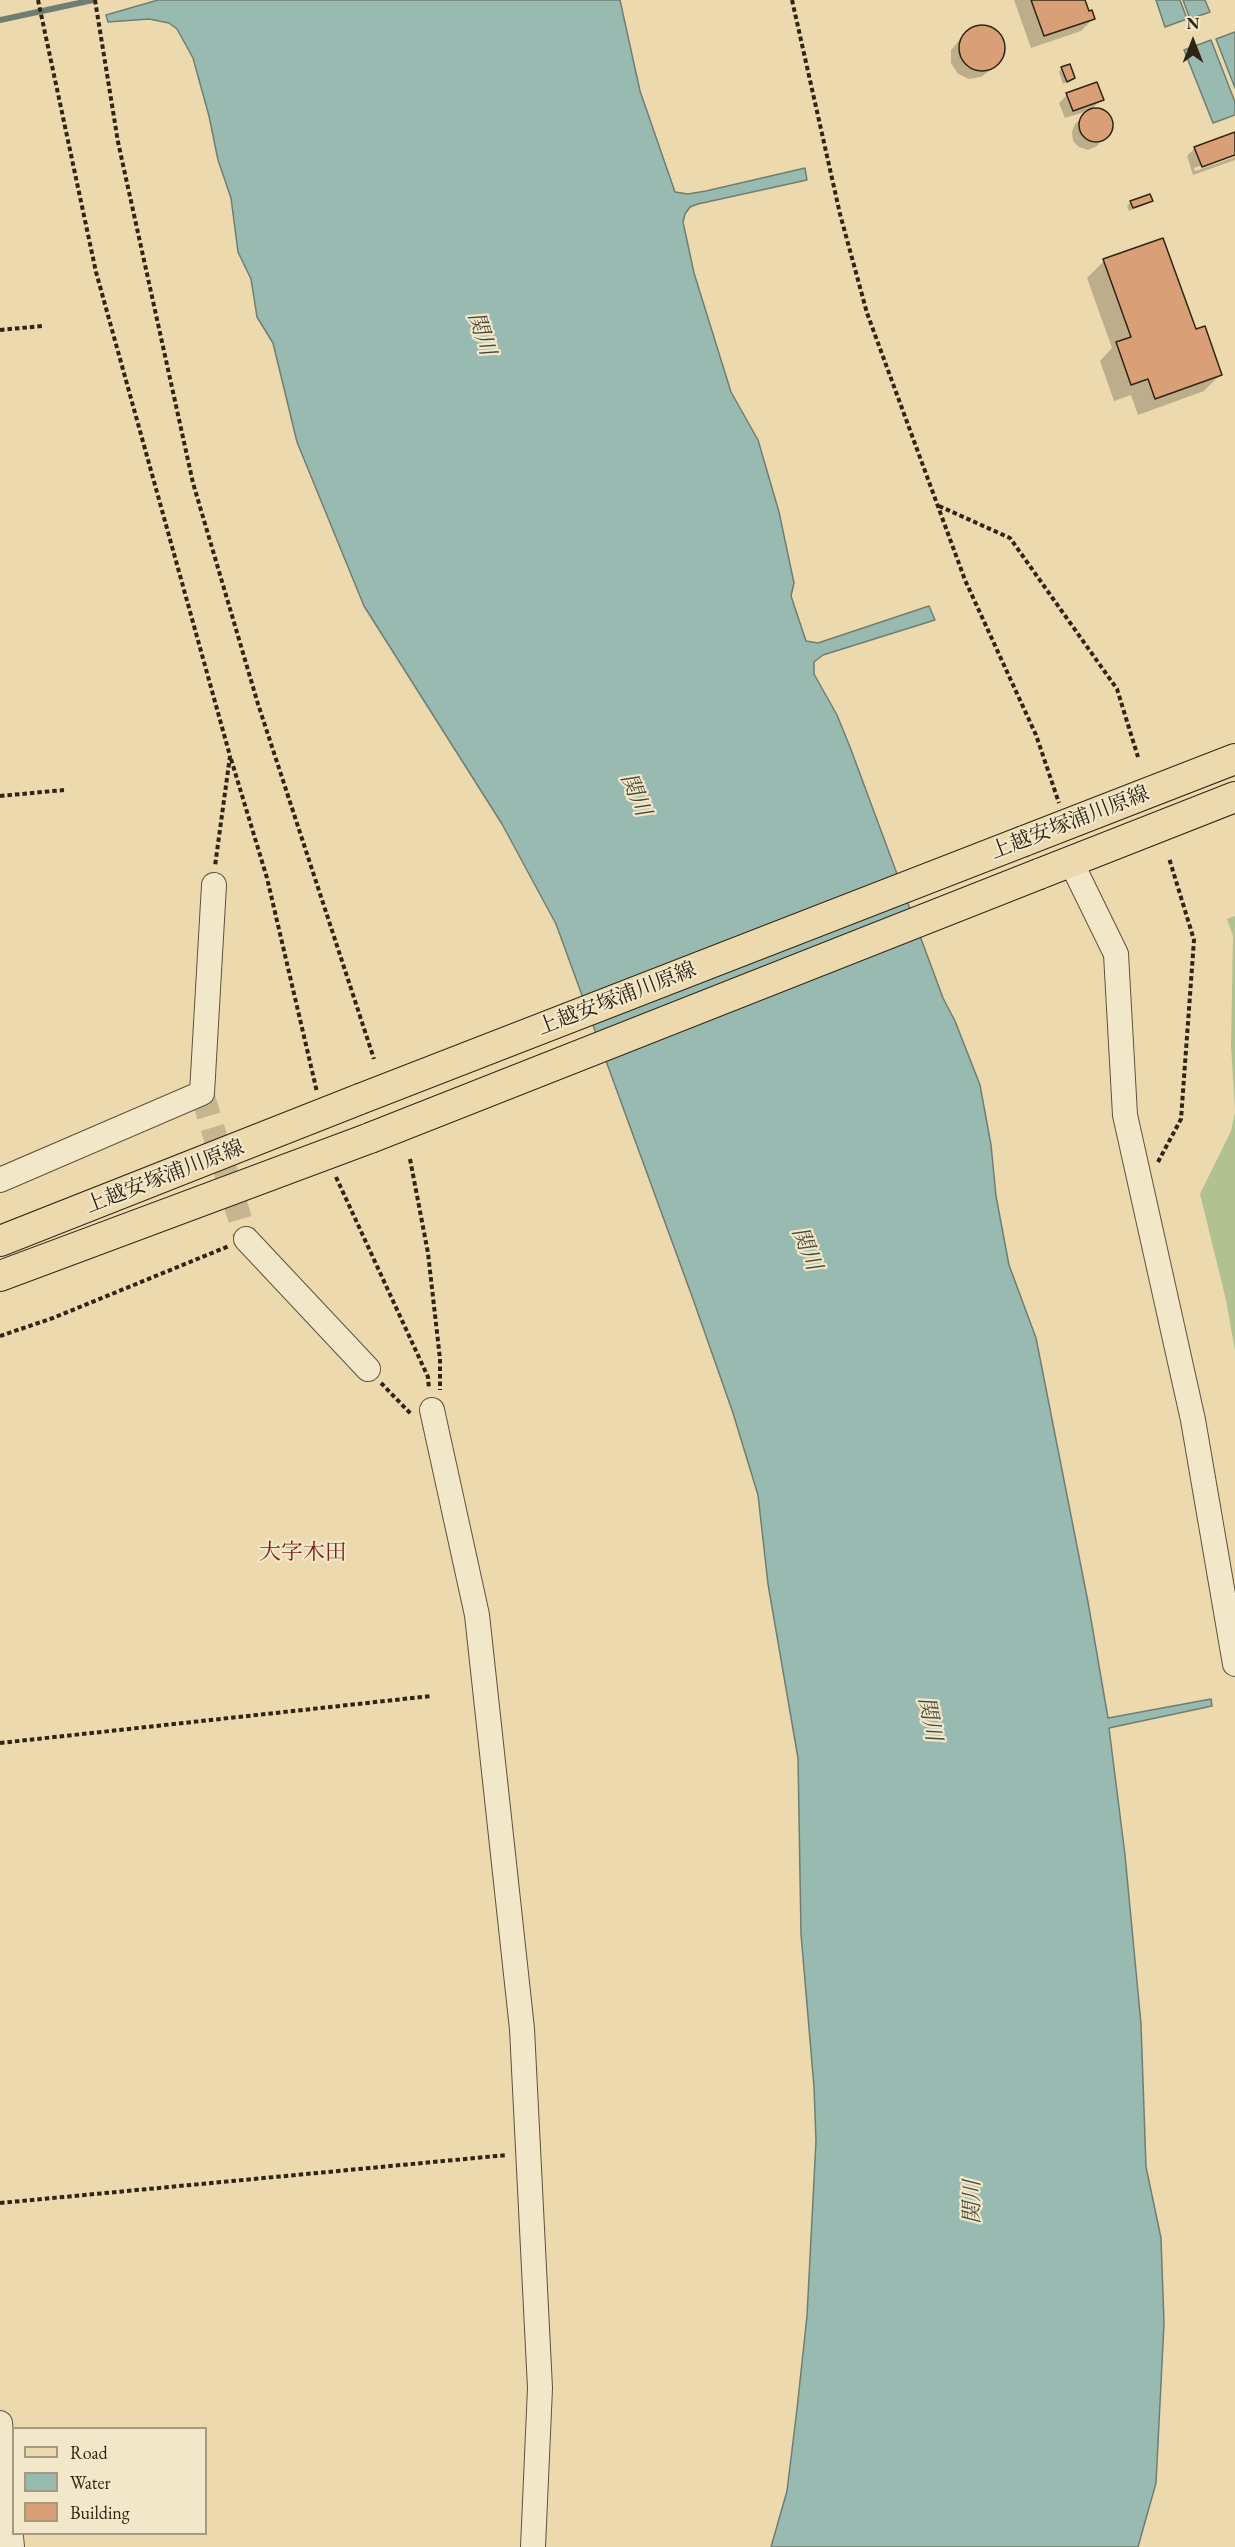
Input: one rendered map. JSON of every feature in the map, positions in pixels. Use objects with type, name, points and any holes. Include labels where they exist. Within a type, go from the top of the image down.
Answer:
[{"type":"main road","name":"上越安塚浦川原線","points":[[0,1241],[1235,759]]},
{"type":"main road","name":"上越安塚浦川原線","points":[[0,1276],[370,1138],[1235,797]]},
{"type":"street","points":[[1071,862],[1116,954],[1125,1115],[1193,1420],[1235,1664]]},
{"type":"street","points":[[0,1180],[202,1093],[214,885]]},
{"type":"street","points":[[246,1239],[368,1369]]},
{"type":"street","points":[[432,1412],[477,1615],[522,2029],[540,2388],[532,2547]]},
{"type":"street","points":[[0,2422],[12,2547]]},
{"type":"path","points":[[38,0],[96,272],[230,756],[267,878],[322,1114]]},
{"type":"path","points":[[95,0],[118,142],[193,483],[258,704],[374,1059]]},
{"type":"path","points":[[792,0],[840,214],[867,313],[964,580],[1036,735],[1066,824]]},
{"type":"path","points":[[0,330],[42,326]]},
{"type":"path","points":[[939,506],[1010,538],[1117,688],[1138,757]]},
{"type":"path","points":[[214,885],[230,756]]},
{"type":"path","points":[[0,796],[64,790]]},
{"type":"path","points":[[1142,1191],[1181,1119],[1194,940],[1169,858]]},
{"type":"path","points":[[326,1154],[428,1377],[432,1412]]},
{"type":"path","points":[[368,1369],[422,1426],[440,1398],[440,1359],[428,1253],[410,1160]]},
{"type":"path","points":[[0,1336],[53,1318],[246,1239]]},
{"type":"path","points":[[0,1743],[431,1696]]},
{"type":"path","points":[[0,2203],[508,2155]]},
{"type":"green space","points":[[1235,916],[1235,1110],[1231,1046],[1233,936],[1227,919]]},
{"type":"green space","points":[[1235,1112],[1235,1351],[1226,1300],[1200,1194],[1231,1131]]},
{"type":"water","name":"関川","points":[[158,0],[620,0],[640,91],[675,192],[688,194],[706,191],[805,168],[807,180],[690,207],[683,222],[694,273],[731,392],[758,440],[779,512],[794,583],[791,596],[806,641],[818,643],[929,606],[935,620],[823,655],[814,662],[814,674],[837,715],[850,747],[943,998],[955,1021],[980,1085],[991,1145],[996,1196],[1009,1265],[1036,1338],[1088,1602],[1108,1718],[1211,1699],[1212,1706],[1109,1728],[1125,1855],[1141,2024],[1146,2167],[1161,2238],[1164,2323],[1156,2483],[1138,2547],[771,2547],[787,2491],[797,2409],[807,2316],[816,2141],[814,2087],[801,1934],[798,1758],[768,1584],[758,1495],[733,1413],[693,1299],[556,924],[502,824],[364,606],[297,442],[273,343],[257,317],[251,279],[238,252],[231,198],[218,160],[193,58],[177,29],[169,23],[149,19],[108,22],[106,15]]},
{"type":"water","points":[[1156,0],[1180,0],[1187,19],[1165,27]]},
{"type":"water","points":[[1183,0],[1205,0],[1210,12],[1190,19]]},
{"type":"water","points":[[1235,32],[1235,88],[1216,39]]},
{"type":"water","points":[[1211,40],[1235,102],[1235,115],[1213,123],[1184,50]]},
{"type":"building","points":[[1031,0],[1085,0],[1095,19],[1044,36]]},
{"type":"building","points":[[982,25],[998,32],[1005,48],[998,64],[982,71],[966,64],[959,48],[966,32]]},
{"type":"building","points":[[1070,64],[1075,78],[1067,82],[1061,67]]},
{"type":"building","points":[[1097,82],[1104,100],[1073,111],[1066,93]]},
{"type":"building","points":[[1096,108],[1108,113],[1113,125],[1108,137],[1096,142],[1084,137],[1079,125],[1084,113]]},
{"type":"building","points":[[1235,132],[1235,155],[1202,167],[1194,147]]},
{"type":"building","points":[[1150,194],[1153,201],[1133,208],[1130,201]]},
{"type":"building","points":[[1163,238],[1196,329],[1205,326],[1222,375],[1155,399],[1148,379],[1131,385],[1116,342],[1131,337],[1103,259]]},
{"type":"waterway","points":[[0,20],[93,0]]},
{"type":"tunnel","points":[[202,1093],[246,1239]]},
{"type":"district","name":"大字木田","points":[[303,1553]]}]
